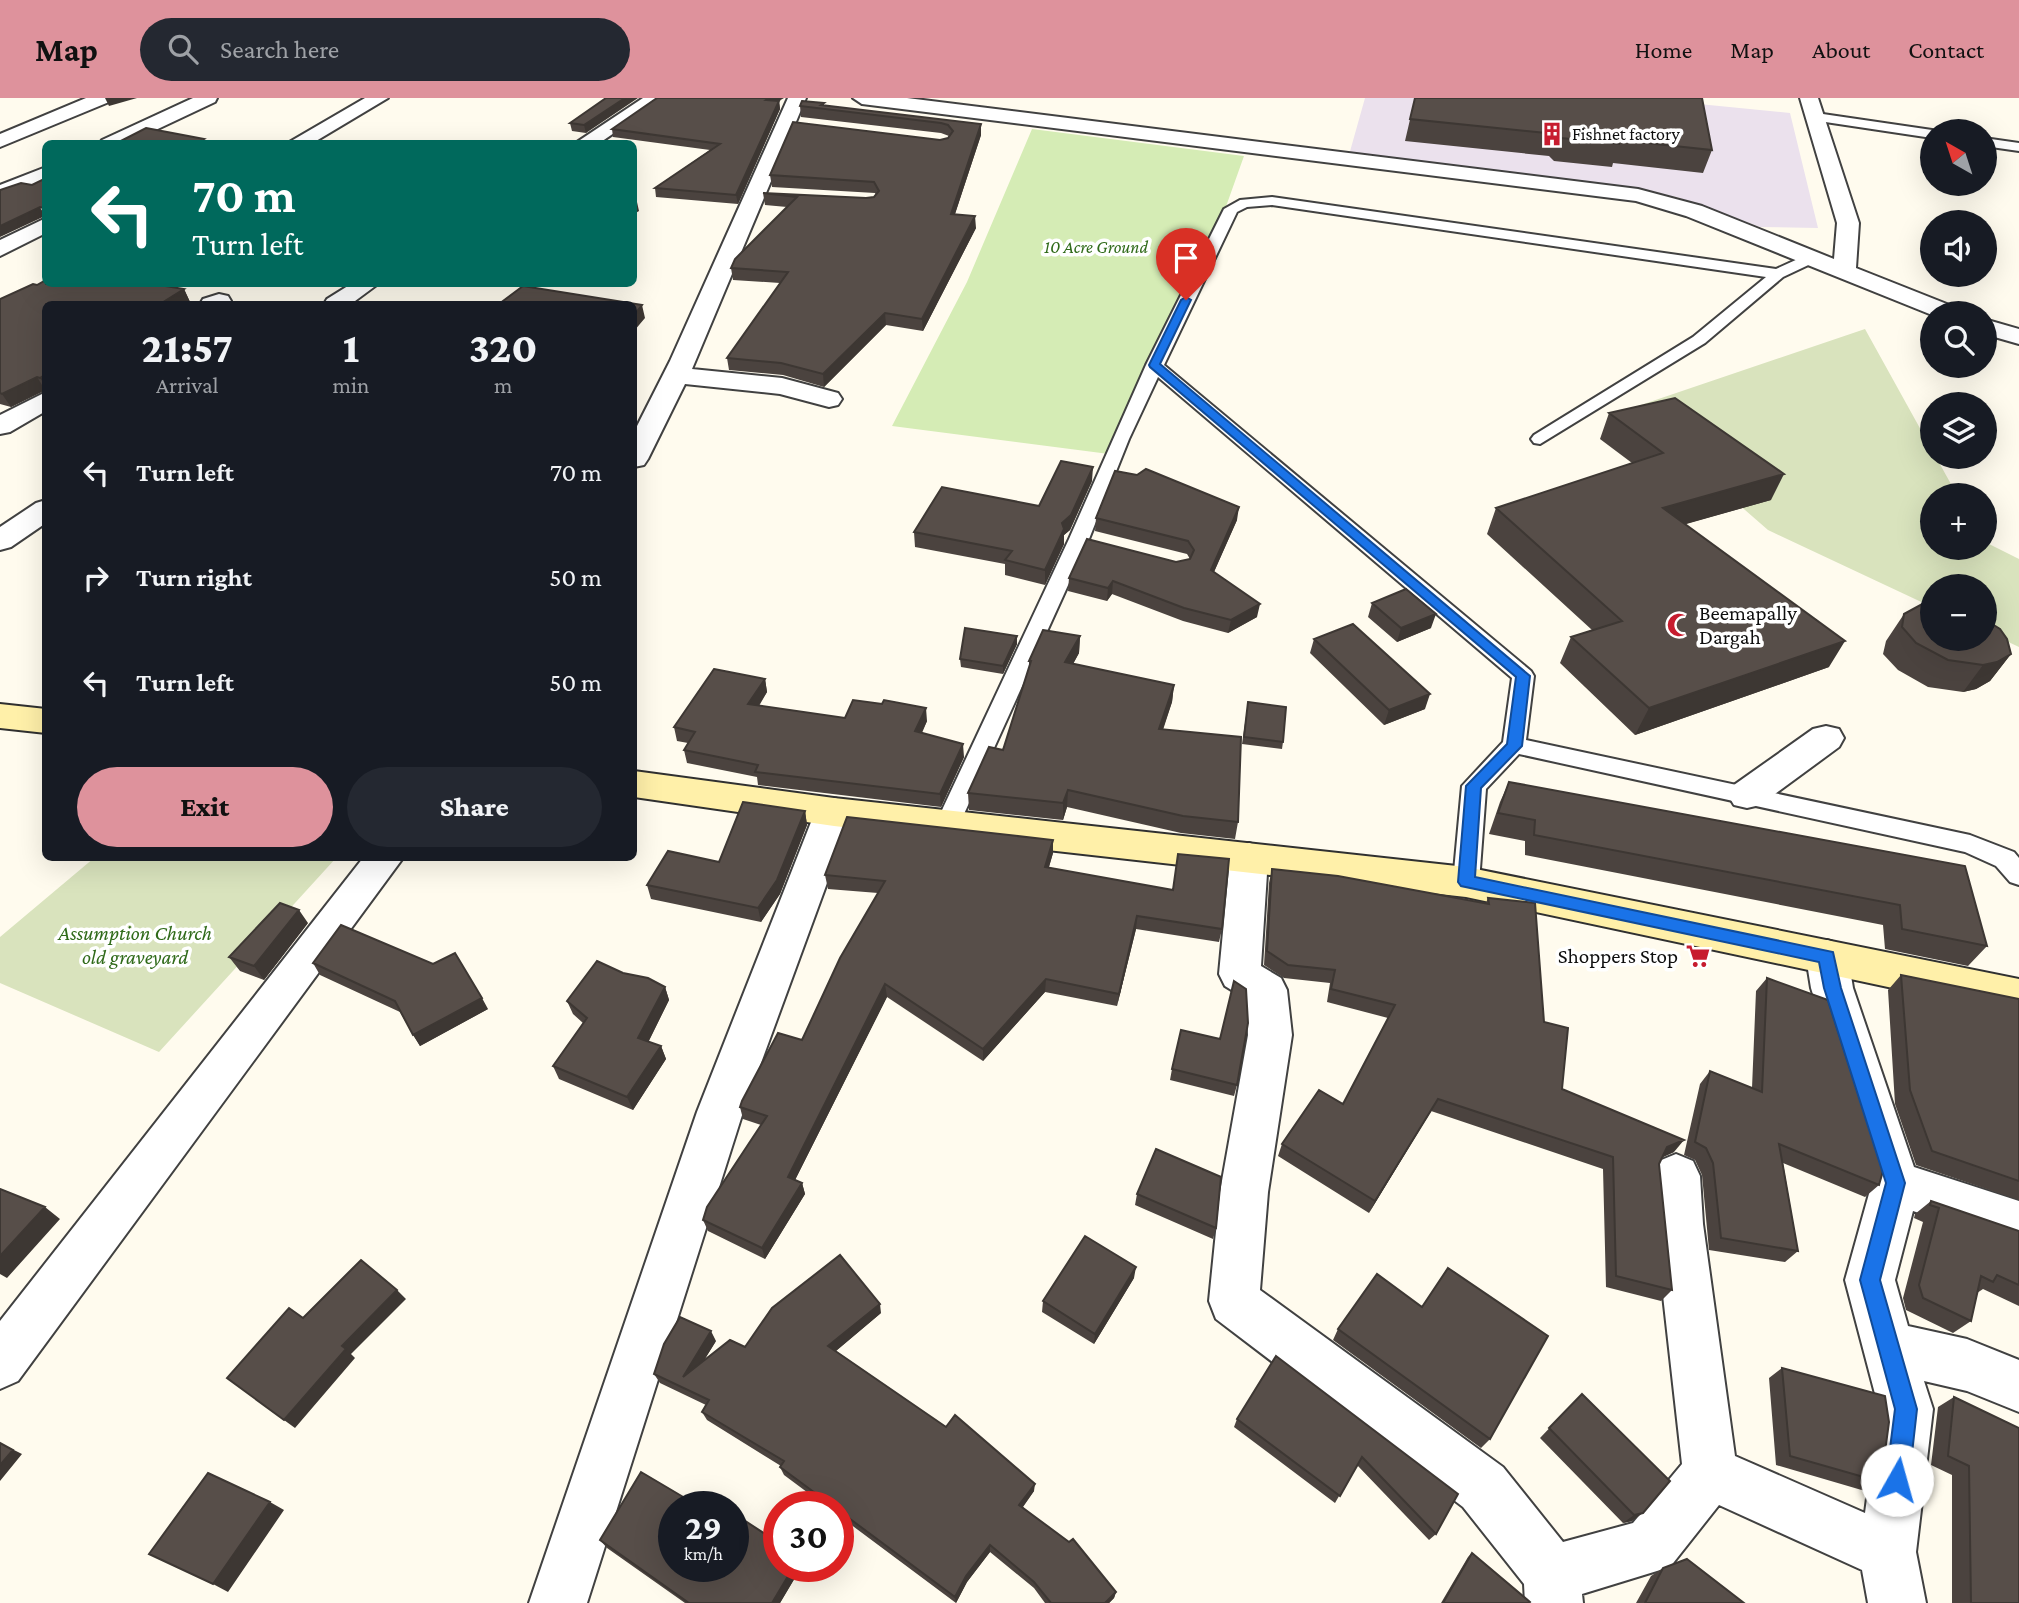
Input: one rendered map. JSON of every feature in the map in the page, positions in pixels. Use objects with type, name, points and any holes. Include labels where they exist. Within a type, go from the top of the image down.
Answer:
[{"type":"main road","points":[[637,784],[834,812],[1466,882],[2019,997]]},
{"type":"street","points":[[0,141],[102,98]]},
{"type":"street","points":[[118,140],[208,98]]},
{"type":"street","points":[[303,140],[379,98]]},
{"type":"street","points":[[590,140],[656,98]]},
{"type":"street","points":[[637,453],[676,375],[757,195],[794,125],[797,98]]},
{"type":"street","points":[[862,98],[1638,195],[1694,211],[1814,257],[1844,273],[1920,302]]},
{"type":"street","points":[[1813,108],[1848,223],[1844,273]]},
{"type":"street","points":[[0,193],[42,175]]},
{"type":"street","points":[[757,195],[781,195]]},
{"type":"street","points":[[0,249],[42,226]]},
{"type":"street","points":[[340,301],[362,287]]},
{"type":"street","points":[[1997,330],[2019,338]]},
{"type":"street","points":[[676,375],[782,386],[829,398]]},
{"type":"street","points":[[0,426],[42,402]]},
{"type":"street","points":[[0,541],[42,512]]},
{"type":"street","points":[[1747,795],[1826,738]]},
{"type":"street","points":[[558,1603],[720,1112],[834,812]]},
{"type":"street","points":[[1249,858],[1240,974],[1266,990],[1270,1035],[1244,1192],[1234,1301],[1483,1487],[1553,1588],[1650,1547],[1710,1473],[1679,1224],[1676,1176]]},
{"type":"street","points":[[0,1363],[382,861]]},
{"type":"street","points":[[1710,1473],[1893,1577],[1906,1409],[1870,1280],[1896,1183],[1832,988],[1827,957]]},
{"type":"street","points":[[1896,1183],[2019,1224]]},
{"type":"street","points":[[1889,1347],[1967,1365],[2019,1386]]},
{"type":"lane","points":[[1813,108],[1920,131]]},
{"type":"lane","points":[[1997,144],[2019,147]]},
{"type":"lane","points":[[947,825],[1091,542],[1120,439],[1231,209],[1245,203],[1281,202],[1778,274]]},
{"type":"lane","points":[[1541,439],[1699,340],[1778,274],[1814,257]]},
{"type":"lane","points":[[1154,365],[1523,676],[1514,746],[1474,786],[1466,882]]},
{"type":"lane","points":[[1514,746],[1970,844],[2005,859],[2019,876]]},
{"type":"shaded area","points":[[1365,98],[1638,98],[1790,113],[1818,228],[1760,227],[1677,197],[1349,155]]},
{"type":"green space","name":"10 Acre Ground","points":[[1032,129],[1244,156],[1208,257],[1109,454],[892,426],[967,282]]},
{"type":"green space","points":[[1865,329],[1920,428],[1920,469],[1943,469],[1950,483],[1920,483],[1920,560],[1997,560],[1997,548],[2019,559],[2019,647],[1997,637],[1997,574],[1920,574],[1920,601],[1768,530],[1629,409]]},
{"type":"green space","name":"Assumption Church old graveyard","points":[[90,861],[333,861],[159,1052],[0,983],[0,937]]},
{"type":"building","points":[[606,98],[625,98],[584,125],[570,123]]},
{"type":"building","points":[[657,98],[769,98],[766,100],[779,101],[736,195],[655,188],[720,144],[612,129]]},
{"type":"building","points":[[1415,98],[1702,98],[1712,150],[1619,140],[1619,144],[1561,138],[1556,134],[1410,119]]},
{"type":"building","points":[[802,101],[981,124],[951,214],[975,216],[922,319],[885,313],[823,374],[781,363],[727,358],[788,272],[731,268],[735,259],[797,197],[763,193],[866,198],[874,197],[879,191],[874,182],[770,175],[793,122],[940,140],[948,138],[953,131],[948,125],[941,123],[800,106]]},
{"type":"building","points":[[146,128],[204,139],[202,140],[123,140]]},
{"type":"building","points":[[42,180],[42,208],[0,226],[0,190],[21,183],[32,185]]},
{"type":"building","points":[[42,282],[42,287],[184,289],[165,301],[42,301],[42,377],[2,394],[0,299],[33,284]]},
{"type":"building","points":[[522,287],[529,287],[617,301],[503,301]]},
{"type":"building","points":[[1675,398],[1784,474],[1663,508],[1845,641],[1649,708],[1571,637],[1622,621],[1496,508],[1663,453],[1609,413]]},
{"type":"building","points":[[1061,461],[1093,467],[1071,515],[1062,523],[1064,529],[1045,570],[1005,560],[1012,551],[914,532],[942,487],[1039,506]]},
{"type":"building","points":[[1146,469],[1239,507],[1211,570],[1260,604],[1231,620],[1184,608],[1113,581],[1108,588],[1069,578],[1087,539],[1176,562],[1190,559],[1194,550],[1188,541],[1096,518],[1115,471],[1137,475]]},
{"type":"building","points":[[1406,589],[1436,614],[1401,628],[1372,603]]},
{"type":"building","points":[[1920,605],[1920,645],[1902,627],[1904,614]]},
{"type":"building","points":[[1353,624],[1430,694],[1389,710],[1314,639]]},
{"type":"building","points":[[1997,627],[2007,639],[2011,654],[1997,662],[1983,665],[1948,660],[1931,651],[1997,651]]},
{"type":"building","points":[[965,628],[1017,636],[1003,666],[960,659]]},
{"type":"building","points":[[1043,630],[1080,636],[1065,662],[1174,685],[1159,729],[1241,737],[1238,822],[1183,816],[1068,790],[1063,803],[968,793],[989,747],[1003,750],[1029,661]]},
{"type":"building","points":[[714,669],[765,679],[748,704],[845,718],[853,700],[882,704],[884,700],[926,708],[915,731],[963,744],[940,794],[755,772],[758,765],[684,750],[695,732],[674,727]]},
{"type":"building","points":[[1248,702],[1286,707],[1283,742],[1244,737]]},
{"type":"building","points":[[1509,782],[1965,866],[1987,946],[1902,929],[1900,905],[1534,835],[1535,820],[1498,813]]},
{"type":"building","points":[[743,802],[805,811],[777,880],[758,908],[647,885],[668,851],[719,862]]},
{"type":"building","points":[[847,817],[1053,840],[1045,867],[1173,890],[1178,854],[1229,859],[1222,929],[1137,916],[1119,994],[1046,979],[983,1049],[885,984],[788,1177],[802,1183],[762,1248],[703,1220],[707,1207],[767,1116],[740,1107],[778,1033],[802,1040],[840,958],[885,881],[825,875]]},
{"type":"building","points":[[1272,869],[1338,876],[1489,904],[1488,898],[1535,903],[1544,1022],[1568,1028],[1562,1089],[1684,1140],[1667,1147],[1659,1164],[1672,1290],[1616,1276],[1613,1157],[1438,1099],[1375,1201],[1282,1144],[1319,1090],[1343,1104],[1395,1005],[1331,989],[1335,970],[1288,965],[1267,951]]},
{"type":"building","points":[[280,903],[299,910],[254,966],[229,957]]},
{"type":"building","points":[[341,925],[433,964],[455,953],[482,998],[413,1035],[395,1001],[313,963]]},
{"type":"building","points":[[597,961],[623,973],[648,978],[665,987],[638,1038],[661,1046],[627,1097],[553,1066],[587,1018],[567,1001]]},
{"type":"building","points":[[1901,975],[2019,999],[2019,1181],[1932,1151],[1910,1090]]},
{"type":"building","points":[[1767,978],[1828,1000],[1883,1171],[1879,1185],[1779,1144],[1798,1251],[1721,1238],[1713,1163],[1706,1148],[1695,1142],[1710,1071],[1762,1092]]},
{"type":"building","points":[[1234,981],[1246,989],[1248,1023],[1237,1085],[1172,1069],[1181,1030],[1220,1039]]},
{"type":"building","points":[[1156,1149],[1221,1177],[1216,1228],[1137,1194]]},
{"type":"building","points":[[0,1189],[45,1207],[0,1256]]},
{"type":"building","points":[[1931,1201],[2019,1231],[2019,1285],[1997,1275],[1993,1282],[1981,1276],[1971,1321],[1923,1298],[1919,1285],[1939,1208],[1930,1205]]},
{"type":"building","points":[[1085,1236],[1136,1267],[1095,1334],[1043,1301]]},
{"type":"building","points":[[840,1255],[880,1304],[828,1346],[946,1427],[955,1415],[1035,1484],[1019,1505],[1069,1542],[1073,1539],[1116,1592],[1105,1603],[1051,1603],[1034,1582],[990,1545],[966,1576],[955,1597],[854,1522],[854,1491],[812,1491],[780,1467],[784,1461],[702,1412],[709,1400],[654,1374],[664,1344],[680,1317],[711,1331],[683,1377],[730,1340],[745,1347],[772,1308]]},
{"type":"building","points":[[361,1260],[397,1290],[342,1346],[346,1349],[284,1420],[227,1378],[289,1308],[303,1318]]},
{"type":"building","points":[[1448,1268],[1548,1336],[1490,1439],[1338,1329],[1377,1274],[1422,1307]]},
{"type":"building","points":[[1276,1356],[1458,1494],[1436,1534],[1362,1457],[1340,1496],[1237,1419]]},
{"type":"building","points":[[1782,1368],[1885,1396],[1889,1422],[1881,1482],[1790,1456]]},
{"type":"building","points":[[1582,1394],[1670,1481],[1643,1513],[1634,1515],[1549,1428]]},
{"type":"building","points":[[1954,1397],[2019,1428],[2019,1603],[1971,1603],[1969,1466],[1948,1456]]},
{"type":"building","points":[[0,1443],[13,1450],[0,1465]]},
{"type":"building","points":[[641,1472],[673,1491],[658,1491],[658,1581],[600,1540]]},
{"type":"building","points":[[208,1473],[270,1502],[213,1584],[149,1554]]},
{"type":"building","points":[[749,1523],[763,1533],[763,1582],[784,1582],[772,1603],[689,1603],[659,1582],[749,1582]]},
{"type":"building","points":[[1472,1553],[1530,1602],[1443,1603]]},
{"type":"building","points":[[1687,1559],[1744,1603],[1645,1603],[1663,1568]]},
{"type":"place","name":"Fishnet factory","points":[[1552,134]]},
{"type":"place","name":"Beemapally Dargah","points":[[1679,625]]},
{"type":"place","name":"Shoppers Stop","points":[[1698,956]]},
{"type":"route","points":[[1186,300],[1154,365],[1523,676],[1514,746],[1474,786],[1466,882],[1827,957],[1832,988],[1896,1183],[1870,1280],[1906,1409],[1897,1480]]}]
